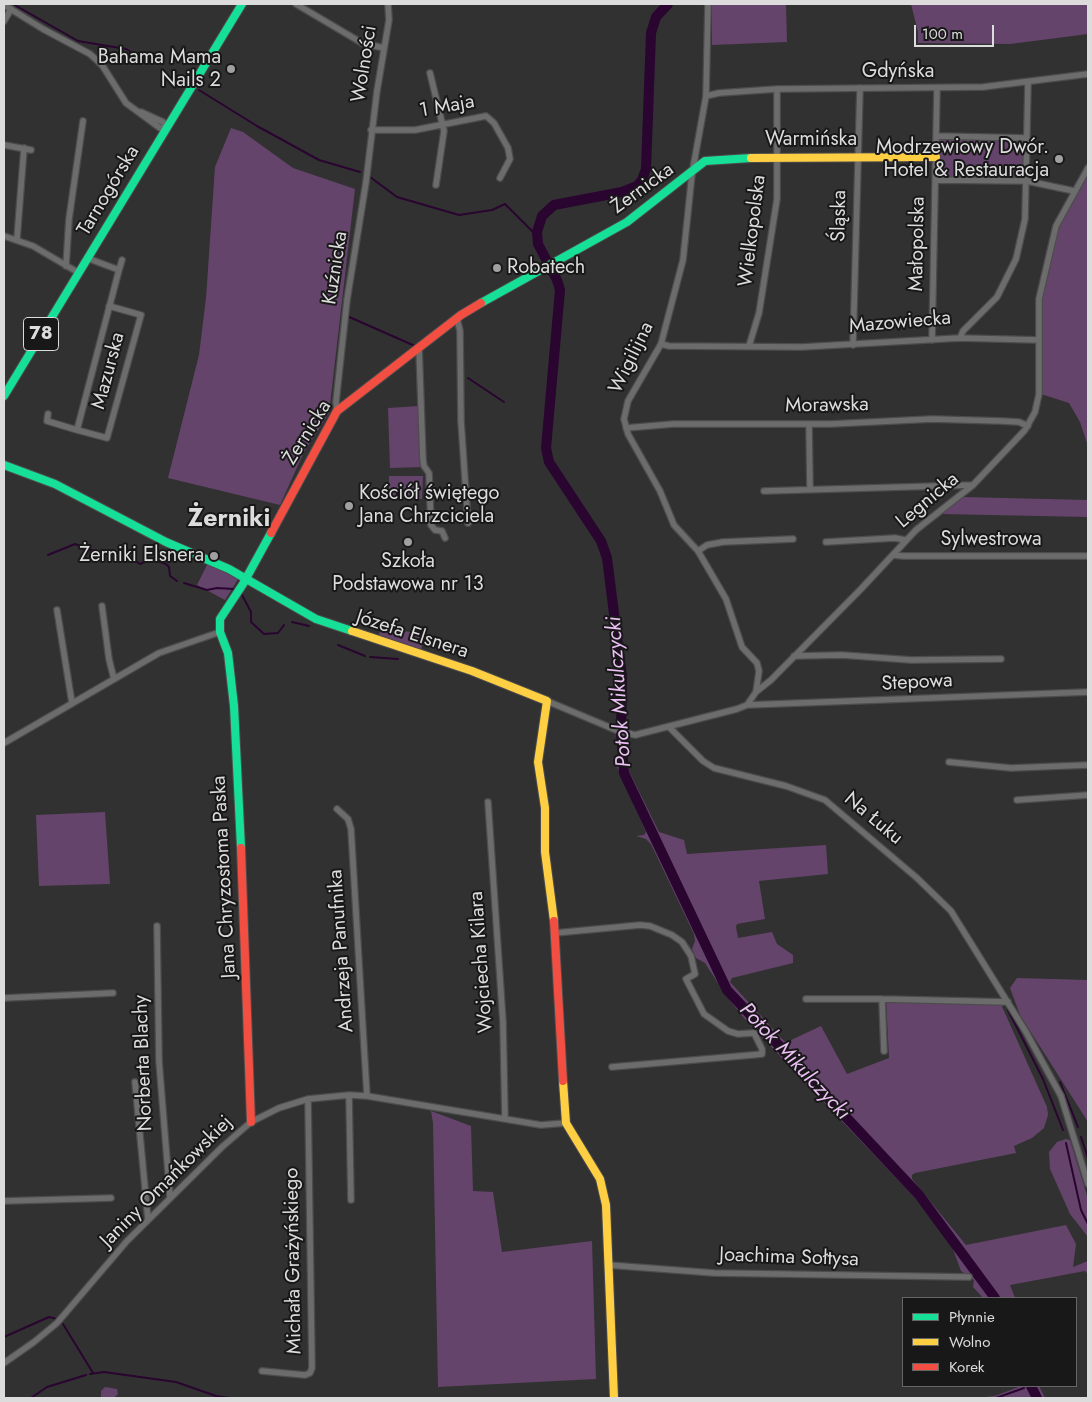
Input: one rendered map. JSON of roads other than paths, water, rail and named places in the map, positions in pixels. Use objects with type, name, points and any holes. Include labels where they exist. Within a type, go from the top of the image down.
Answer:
[{"type":"street","name":"Tarnogórska","points":[[4,396],[242,4]]},
{"type":"street","points":[[296,4],[362,43],[384,48]]},
{"type":"street","name":"Wolności","points":[[372,130],[389,20],[388,4]]},
{"type":"street","name":"Wigilijna","points":[[708,4],[706,96],[692,174],[684,260],[661,344],[628,401],[624,419],[639,457],[660,491],[674,526],[698,551],[726,599],[742,647],[757,664],[759,672],[756,692]]},
{"type":"street","points":[[4,5],[43,29],[90,54],[102,65],[120,95],[139,111],[163,122],[166,128]]},
{"type":"street","points":[[4,21],[11,9]]},
{"type":"street","points":[[430,73],[444,131],[436,185]]},
{"type":"street","name":"Gdyńska","points":[[706,96],[718,93],[776,89],[937,89],[1028,82],[1088,74]]},
{"type":"street","name":"Mazowiecka","points":[[661,344],[669,346],[853,345],[960,338],[963,331],[997,298],[1016,259],[1025,219],[1028,82]]},
{"type":"street","name":"Śląska","points":[[853,345],[860,88]]},
{"type":"street","name":"Wielkopolska","points":[[749,346],[759,312],[777,199],[776,89]]},
{"type":"street","name":"Małopolska","points":[[932,340],[937,89]]},
{"type":"street","name":"1 Maja","points":[[372,130],[401,131],[486,116],[494,123],[508,148],[510,159],[500,178]]},
{"type":"street","points":[[66,266],[69,219],[83,121]]},
{"type":"street","name":"Kuźnicka","points":[[337,412],[336,402],[347,300],[372,130]]},
{"type":"street","points":[[936,136],[1027,138]]},
{"type":"street","points":[[4,145],[28,149],[17,239]]},
{"type":"street","name":"Warmińska","points":[[692,174],[697,166],[705,161],[778,156],[936,158]]},
{"type":"street","name":"Legnicka","points":[[747,705],[756,692],[794,656],[906,540],[972,485],[1028,426],[1035,412],[1039,394],[1039,299],[1043,280],[1056,226],[1088,168]]},
{"type":"street","name":"Żernicka","points":[[220,632],[220,619],[246,578],[337,412],[457,318],[496,293],[558,262],[627,222],[692,174]]},
{"type":"street","points":[[936,180],[1026,181],[1074,191]]},
{"type":"street","points":[[4,236],[33,246],[79,273]]},
{"type":"street","points":[[87,258],[119,270]]},
{"type":"street","name":"Mazurska","points":[[77,430],[122,260]]},
{"type":"street","name":"Mazurska","points":[[48,414],[47,421],[107,438],[141,315],[109,306]]},
{"type":"street","points":[[457,318],[460,331],[461,421],[468,523]]},
{"type":"street","points":[[960,338],[1039,340]]},
{"type":"street","points":[[419,348],[423,460],[424,466],[429,473],[431,525],[435,530],[442,531],[445,538]]},
{"type":"street","name":"Morawska","points":[[626,428],[693,424],[809,424],[932,419],[1019,422],[1028,426]]},
{"type":"street","points":[[809,424],[810,489]]},
{"type":"street","name":"Józefa Elsnera","points":[[4,465],[55,484],[166,542],[246,578],[316,619],[472,671],[627,734],[650,733],[669,727]]},
{"type":"street","points":[[764,491],[972,485]]},
{"type":"street","points":[[826,542],[895,538],[906,540]]},
{"type":"street","points":[[698,551],[707,546],[723,542],[793,539]]},
{"type":"street","name":"Sylwestrowa","points":[[893,554],[903,556],[1088,556]]},
{"type":"street","points":[[102,606],[109,659],[114,679]]},
{"type":"street","points":[[57,610],[72,703]]},
{"type":"street","points":[[4,743],[159,653],[220,632]]},
{"type":"street","name":"Jana Chryzostoma Paska","points":[[220,632],[228,653],[234,706],[244,886],[251,1122]]},
{"type":"street","points":[[794,656],[842,655],[911,660],[1001,659]]},
{"type":"street","name":"Stepowa","points":[[747,705],[1088,692]]},
{"type":"street","points":[[547,701],[538,762],[545,808],[546,859],[555,933],[566,1122],[603,1188],[607,1211],[614,1398]]},
{"type":"street","points":[[669,727],[747,705]]},
{"type":"street","name":"Na Łuku","points":[[669,727],[714,768],[805,792],[825,800],[838,809],[916,878],[951,912],[1008,1002],[1061,1096],[1088,1184]]},
{"type":"street","points":[[949,762],[1010,768],[1088,764]]},
{"type":"street","points":[[1017,800],[1088,795]]},
{"type":"street","name":"Wojciecha Kilara","points":[[488,802],[503,1022],[505,1119]]},
{"type":"street","name":"Andrzeja Panufnika","points":[[337,809],[348,819],[351,829],[367,1096]]},
{"type":"street","points":[[555,933],[627,925],[650,926],[672,935],[682,942],[691,956],[695,974],[686,979],[704,1014],[728,1031],[738,1034],[754,1033],[762,1049],[762,1054],[612,1067]]},
{"type":"street","name":"Norberta Blachy","points":[[157,926],[159,1061],[170,1197]]},
{"type":"street","points":[[4,998],[113,993]]},
{"type":"street","points":[[806,999],[1008,1002]]},
{"type":"street","points":[[882,999],[884,1051]]},
{"type":"street","points":[[135,1082],[148,1220]]},
{"type":"street","points":[[348,1095],[351,1200]]},
{"type":"street","name":"Janiny Omańkowskiej","points":[[4,1363],[57,1323],[170,1197],[251,1122],[279,1108],[308,1099],[348,1095],[367,1096],[541,1126],[566,1122]]},
{"type":"street","name":"Michała Grażyńskiego","points":[[262,1371],[305,1374],[310,1373],[312,1368],[308,1099]]},
{"type":"street","points":[[4,1201],[111,1198]]},
{"type":"street","name":"Joachima Sołtysa","points":[[608,1265],[714,1273],[880,1277],[969,1276]]},
{"type":"waterway","points":[[13,4],[78,41],[126,49],[136,55]]},
{"type":"waterway","name":"Potok Mikulczycki","points":[[668,4],[656,17],[651,33],[646,169],[642,180],[637,186],[622,192],[554,205],[542,216],[537,232],[538,244],[557,280],[560,290],[546,448],[549,462],[601,541],[607,558],[622,677],[621,732],[624,773],[727,990],[919,1195],[994,1297]]},
{"type":"waterway","points":[[199,90],[257,126],[319,160],[360,172]]},
{"type":"waterway","points":[[370,177],[397,197],[459,215],[492,210],[505,204],[537,236]]},
{"type":"waterway","points":[[347,316],[415,346]]},
{"type":"waterway","points":[[468,378],[504,402]]},
{"type":"waterway","points":[[48,555],[75,544],[99,553],[128,556],[140,564],[152,559],[166,564],[169,567],[170,576],[177,581]]},
{"type":"waterway","points":[[184,583],[207,590],[217,588],[234,589]]},
{"type":"waterway","points":[[241,593],[251,612],[251,622],[264,634],[278,633],[284,625]]},
{"type":"waterway","points":[[292,622],[309,626]]},
{"type":"waterway","points":[[338,645],[365,656]]},
{"type":"waterway","points":[[370,657],[398,659]]},
{"type":"waterway","points":[[1008,1010],[1043,1079],[1063,1130]]},
{"type":"waterway","points":[[1060,1082],[1078,1127]]},
{"type":"waterway","points":[[1081,1137],[1088,1158]]},
{"type":"waterway","points":[[1066,1143],[1081,1210],[1088,1224]]},
{"type":"waterway","points":[[4,1337],[49,1317],[57,1319]]},
{"type":"waterway","points":[[63,1324],[93,1373]]},
{"type":"waterway","points":[[90,1374],[104,1372],[176,1382],[216,1396],[230,1398]]},
{"type":"waterway","points":[[31,1398],[47,1387],[86,1375]]},
{"type":"waterway","name":"Potok Mikulczycki","points":[[1032,1387],[1037,1398]]},
{"type":"waterway","points":[[996,1398],[1024,1388]]},
{"type":"waterway","points":[[307,1398],[330,1398]]},
{"type":"place","name":"Bahama Mama Nails 2","points":[[231,69]]},
{"type":"place","name":"Modrzewiowy Dwór. Hotel & Restauracja","points":[[1059,159]]},
{"type":"place","name":"Robatech","points":[[497,268]]},
{"type":"place","name":"Kościół świętego Jana Chrzciciela","points":[[349,506]]},
{"type":"place","name":"Szkoła Podstawowa nr 13","points":[[408,542]]},
{"type":"place","name":"Żerniki Elsnera","points":[[214,556]]},
{"type":"district","name":"Żerniki","points":[[229,520]]}]
